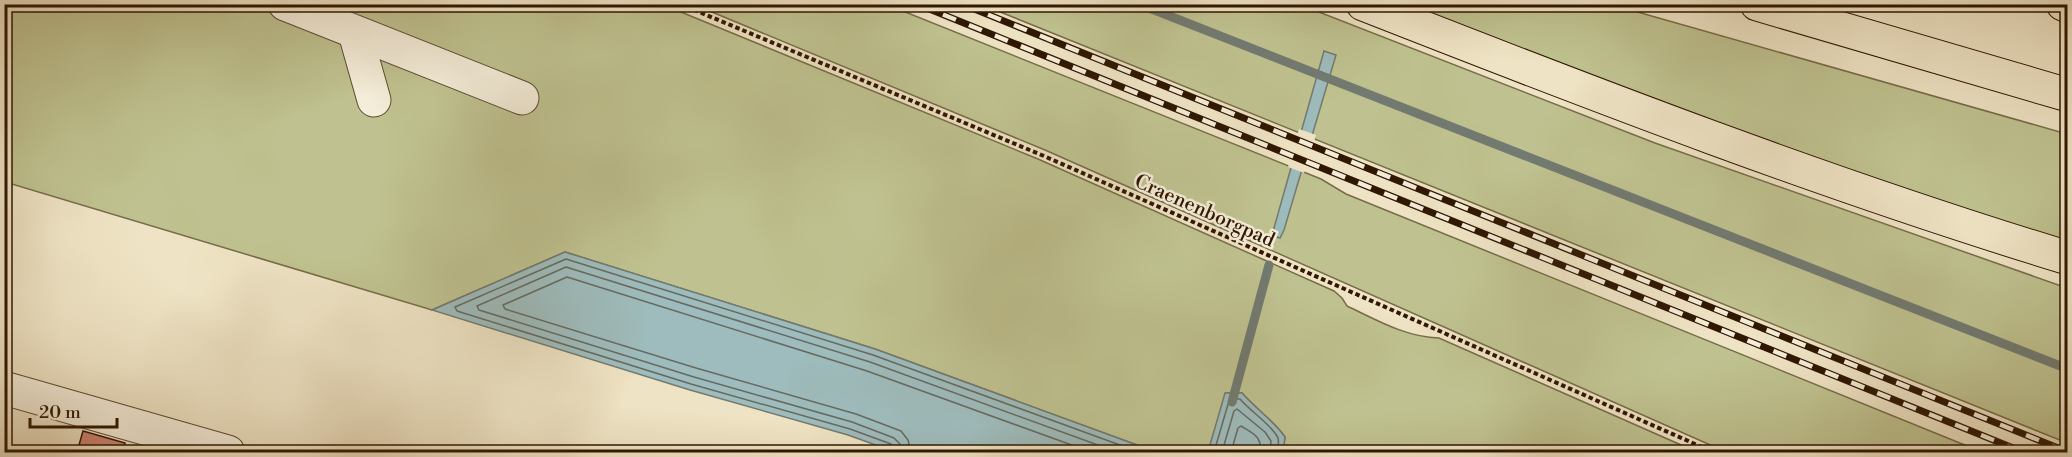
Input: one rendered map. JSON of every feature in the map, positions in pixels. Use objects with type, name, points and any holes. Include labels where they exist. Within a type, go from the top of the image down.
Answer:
[{"type":"highway","points":[[1362,4],[1612,102],[1760,156],[2067,258]]},
{"type":"highway","points":[[1757,4],[2067,95]]},
{"type":"highway","points":[[2063,4],[2067,6]]},
{"type":"street","points":[[285,4],[522,98]]},
{"type":"street","points":[[355,33],[374,100]]},
{"type":"street","points":[[4,388],[228,453]]},
{"type":"path","name":"Craenenborgpad","points":[[680,4],[1044,156],[1713,453]]},
{"type":"green space","points":[[4,5],[664,5],[1038,159],[1334,291],[1347,306],[1380,322],[1414,335],[1439,338],[1697,452],[1283,452],[1285,437],[1275,425],[1242,393],[1226,393],[1208,452],[1156,452],[875,349],[565,252],[432,310],[5,182]]},
{"type":"green space","points":[[695,5],[888,5],[1321,179],[1346,194],[1982,452],[1726,452],[1045,150]]},
{"type":"green space","points":[[983,5],[1301,5],[1655,143],[2067,288],[2067,443]]},
{"type":"green space","points":[[1386,5],[1613,5],[2067,134],[2067,240],[2018,230]]},
{"type":"water","points":[[1324,51],[1336,55],[1280,238],[1273,236],[1274,228]]},
{"type":"water","points":[[565,252],[875,349],[1156,452],[895,452],[848,435],[690,390],[432,310]]},
{"type":"water","points":[[1225,393],[1242,393],[1275,425],[1285,437],[1283,452],[1208,452]]},
{"type":"pier","points":[[1299,129],[1316,135],[1304,173],[1288,167]]},
{"type":"building","points":[[83,431],[125,443],[123,452],[77,452]]},
{"type":"waterway","points":[[1139,4],[2068,369]]},
{"type":"waterway","points":[[1232,402],[1269,265]]},
{"type":"railway","points":[[917,4],[2023,452]]},
{"type":"railway","points":[[962,4],[2068,452]]}]
